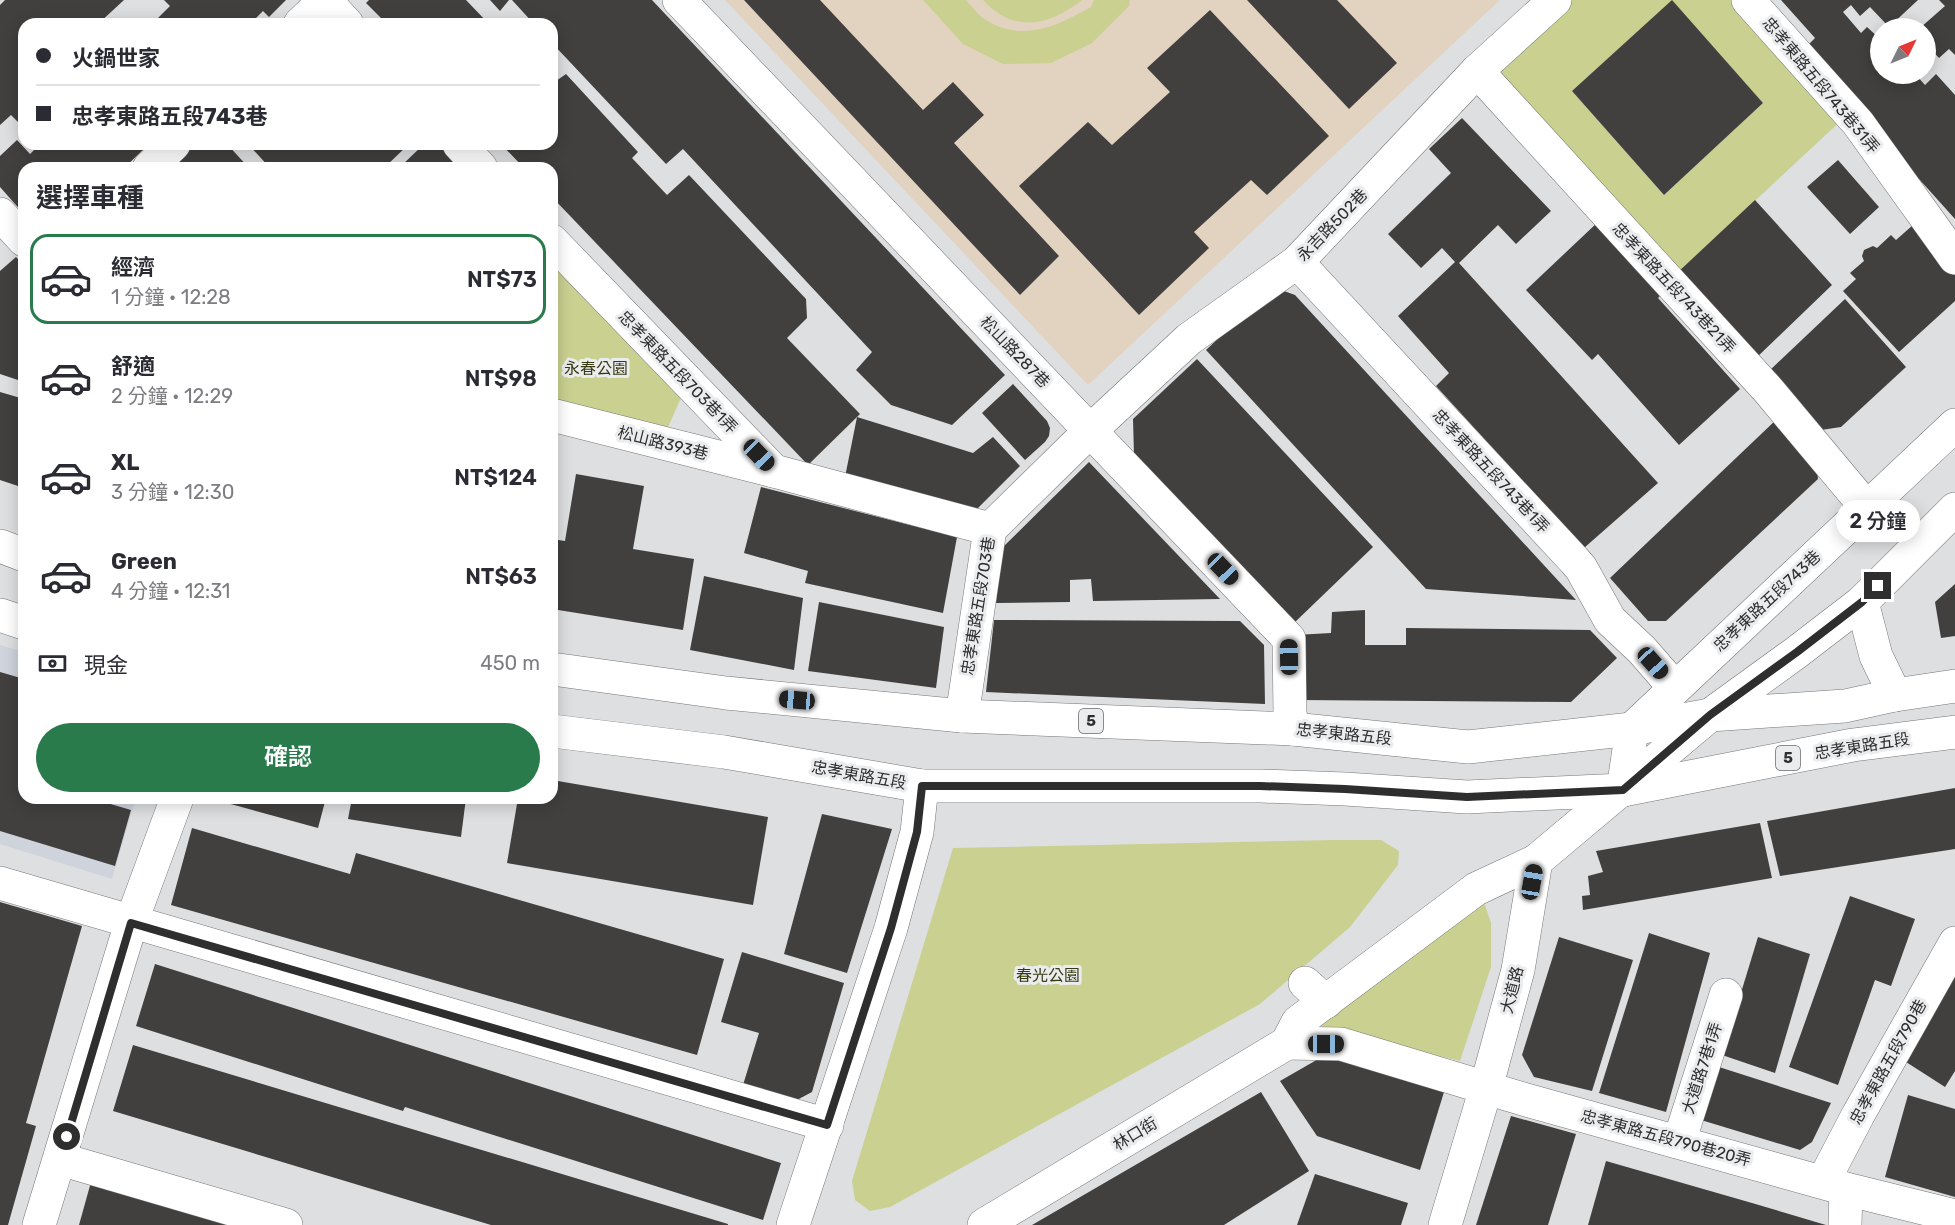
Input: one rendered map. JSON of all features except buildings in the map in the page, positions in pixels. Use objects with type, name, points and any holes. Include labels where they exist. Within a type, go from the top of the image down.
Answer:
[{"type":"street","points":[[306,18],[325,0],[342,18]]},
{"type":"street","name":"松山路287巷","points":[[679,0],[1289,639],[1290,712],[1293,729]]},
{"type":"street","name":"永吉路502巷","points":[[1090,430],[1189,339],[1297,262],[1477,71],[1555,0]]},
{"type":"street","name":"忠孝東路五段743巷31弄","points":[[1748,0],[1858,123],[1955,258]]},
{"type":"street","name":"忠孝東路五段743巷21弄","points":[[1477,71],[1769,391],[1866,507]]},
{"type":"street","points":[[155,162],[168,150]]},
{"type":"street","points":[[465,150],[476,162]]},
{"type":"street","points":[[0,214],[18,234]]},
{"type":"street","name":"忠孝東路五段703巷1弄","points":[[558,247],[774,471]]},
{"type":"street","name":"忠孝東路五段743巷1弄","points":[[1297,262],[1574,560],[1581,568],[1610,620],[1642,650],[1675,688]]},
{"type":"street","name":"松山路393巷","points":[[558,417],[774,471]]},
{"type":"street","name":"忠孝東路五段743巷","points":[[1632,729],[1955,425]]},
{"type":"street","name":"忠孝東路五段703巷","points":[[962,716],[990,529],[1090,430]]},
{"type":"street","points":[[774,471],[990,529]]},
{"type":"street","points":[[1536,861],[1710,715],[1862,602],[1955,510]]},
{"type":"street","points":[[0,546],[18,553]]},
{"type":"street","points":[[1862,602],[1876,656],[1895,695]]},
{"type":"street","points":[[0,615],[18,621]]},
{"type":"street","name":"忠孝東路五段","points":[[558,670],[726,693],[962,716],[1293,729],[1468,747],[1632,729],[1710,715],[1845,706],[1895,695],[1955,686]]},
{"type":"street","points":[[1623,790],[1632,729]]},
{"type":"street","name":"忠孝東路五段","points":[[558,732],[723,752],[922,786],[1260,786],[1467,797],[1623,790],[1853,745],[1955,732]]},
{"type":"street","points":[[794,1225],[891,928],[917,832],[922,786]]},
{"type":"street","points":[[39,1225],[131,923],[175,804]]},
{"type":"street","name":"林口街","points":[[984,1225],[1287,1043],[1316,992],[1476,889],[1536,861]]},
{"type":"street","name":"大道路","points":[[1444,1225],[1486,1088],[1518,970],[1536,861]]},
{"type":"street","points":[[0,883],[827,1125]]},
{"type":"street","name":"忠孝東路五段790巷","points":[[1845,1225],[1834,1185],[1952,956]]},
{"type":"street","name":"大道路7巷1弄","points":[[1678,1142],[1726,995]]},
{"type":"street","points":[[1287,1043],[1341,1044],[1486,1088]]},
{"type":"street","name":"忠孝東路五段790巷20弄","points":[[1486,1088],[1834,1185],[1955,1216]]},
{"type":"street","points":[[60,1159],[286,1225]]},
{"type":"shaded area","points":[[725,0],[1500,0],[1088,385]]},
{"type":"shaded area","points":[[0,645],[18,650],[18,804],[134,804],[112,879],[0,844]]},
{"type":"green space","points":[[923,0],[966,0],[986,20],[1000,27],[1027,31],[1053,26],[1091,7],[1094,0],[1130,0],[1129,6],[1092,43],[1051,63],[1003,64],[963,44]]},
{"type":"green space","points":[[983,0],[1082,0],[1057,16],[1032,22],[1019,22],[995,11]]},
{"type":"green space","points":[[1560,0],[1743,0],[1846,116],[1671,279],[1482,72]],"holes":[[[1672,1],[1763,103],[1664,195],[1572,91]]]},
{"type":"green space","name":"永春公園","points":[[558,266],[682,395],[666,432],[558,405]]},
{"type":"green space","name":"春光公園","points":[[1381,840],[1399,851],[1398,865],[1350,927],[1260,1004],[890,1207],[870,1211],[855,1200],[852,1181],[953,848]]},
{"type":"green space","points":[[1484,902],[1491,923],[1491,967],[1460,1061],[1313,1024]]},
{"type":"route","points":[[67,1137],[131,923],[827,1125],[891,928],[917,832],[922,786],[1260,786],[1467,797],[1623,790],[1710,715],[1797,652],[1862,602],[1878,586]]}]
